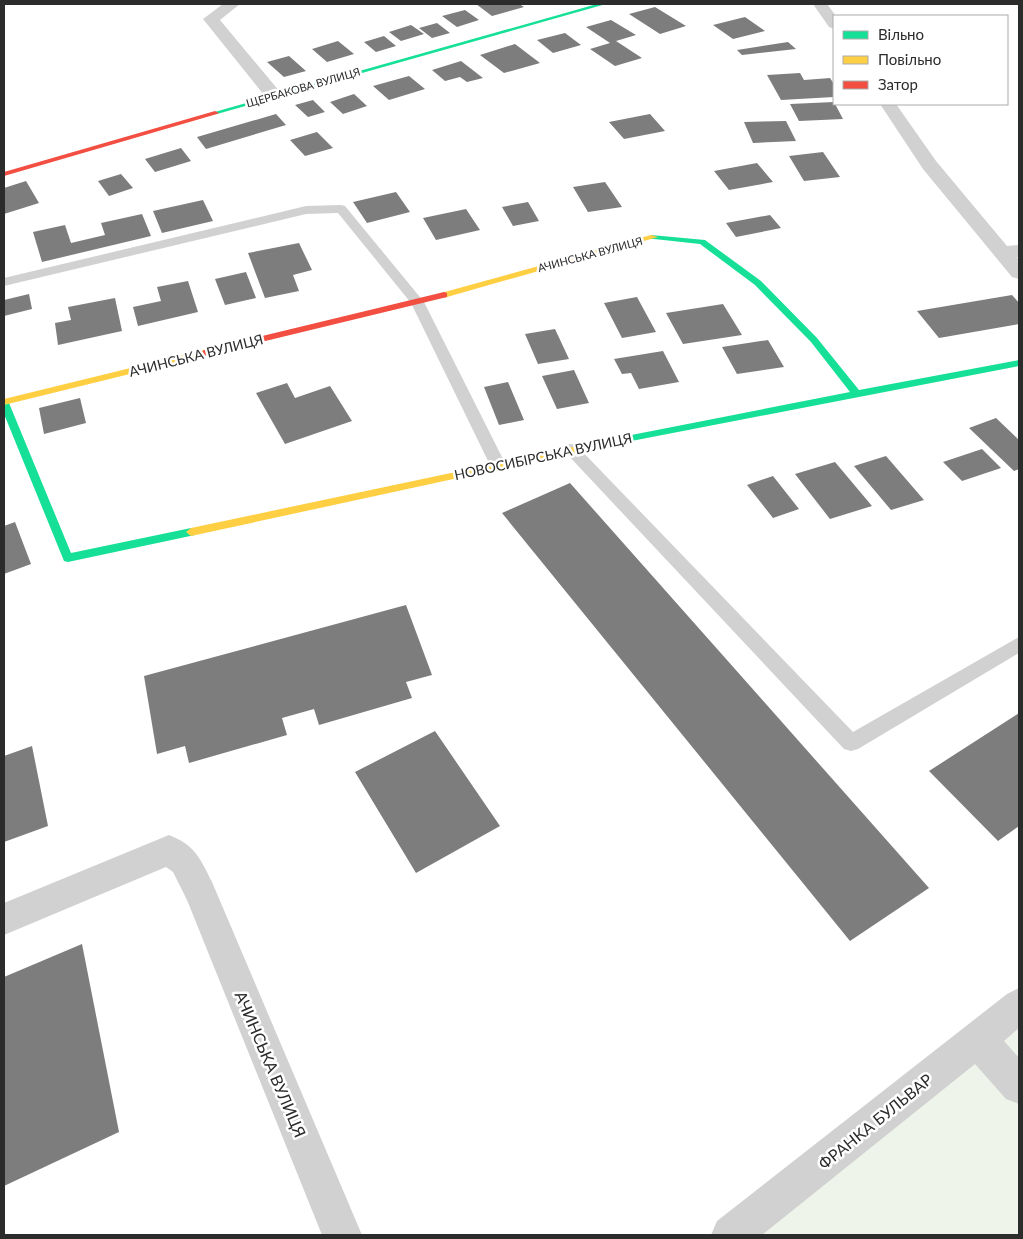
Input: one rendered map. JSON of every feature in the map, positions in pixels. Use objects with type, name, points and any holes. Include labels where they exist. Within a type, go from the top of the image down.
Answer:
[{"type":"street","points":[[232,4],[211,19],[274,96]]},
{"type":"street","name":"ЩЕРБАКОВА ВУЛИЦЯ","points":[[4,174],[602,4]]},
{"type":"street","points":[[820,4],[833,23]]},
{"type":"street","points":[[889,105],[929,165],[1011,252],[1019,273]]},
{"type":"street","name":"АЧИНСЬКА ВУЛИЦЯ","points":[[68,558],[4,402],[417,302],[653,237],[702,242],[758,283],[814,340],[855,391]]},
{"type":"street","name":"НОВОСИБІРСЬКА ВУЛИЦЯ","points":[[68,558],[356,499],[571,449],[855,391],[1019,363]]},
{"type":"street","name":"АЧИНСЬКА ВУЛИЦЯ","points":[[4,919],[169,850],[184,861],[200,893],[342,1235]]},
{"type":"street","name":"ФРАНКА БУЛЬВАР","points":[[731,1235],[1019,1006]]},
{"type":"street","points":[[978,1038],[1019,1086]]},
{"type":"lane","points":[[4,282],[306,210],[341,210],[417,302],[498,465]]},
{"type":"lane","points":[[571,449],[851,743],[1019,644]]},
{"type":"shaded area","points":[[1019,1006],[1019,1235],[732,1235]]},
{"type":"building","points":[[476,4],[519,4],[524,7],[492,16]]},
{"type":"building","points":[[655,7],[686,26],[660,34],[629,14]]},
{"type":"building","points":[[465,10],[479,20],[457,27],[442,16]]},
{"type":"building","points":[[745,17],[765,31],[733,39],[713,25]]},
{"type":"building","points":[[611,20],[636,35],[616,41],[642,58],[615,66],[590,49],[610,43],[586,27]]},
{"type":"building","points":[[437,23],[450,33],[432,38],[419,28]]},
{"type":"building","points":[[411,25],[424,34],[401,41],[389,32]]},
{"type":"building","points":[[565,33],[581,45],[553,53],[537,40]]},
{"type":"building","points":[[384,36],[396,46],[376,52],[364,42]]},
{"type":"building","points":[[338,41],[354,54],[327,62],[312,49]]},
{"type":"building","points":[[788,42],[796,49],[742,55],[737,50]]},
{"type":"building","points":[[515,44],[540,63],[504,73],[480,55]]},
{"type":"building","points":[[289,56],[306,71],[284,77],[267,62]]},
{"type":"building","points":[[461,61],[483,78],[467,82],[460,77],[445,81],[432,70]]},
{"type":"building","points":[[800,73],[804,80],[830,78],[833,82],[833,97],[781,100],[767,75]]},
{"type":"building","points":[[409,76],[425,89],[389,100],[373,86]]},
{"type":"building","points":[[354,94],[367,106],[343,114],[330,102]]},
{"type":"building","points":[[313,100],[325,112],[308,117],[295,105]]},
{"type":"building","points":[[833,102],[833,105],[836,105],[843,119],[799,121],[790,104]]},
{"type":"building","points":[[276,114],[286,125],[206,149],[197,137]]},
{"type":"building","points":[[650,114],[665,131],[624,139],[609,122]]},
{"type":"building","points":[[786,121],[796,141],[753,143],[744,122]]},
{"type":"building","points":[[317,132],[333,148],[305,156],[290,140]]},
{"type":"building","points":[[181,148],[191,161],[155,172],[145,159]]},
{"type":"building","points":[[823,152],[840,177],[804,181],[789,156]]},
{"type":"building","points":[[757,163],[773,182],[729,190],[714,171]]},
{"type":"building","points":[[121,174],[133,188],[109,196],[98,181]]},
{"type":"building","points":[[26,181],[39,203],[4,214],[4,188]]},
{"type":"building","points":[[605,182],[622,207],[588,212],[573,187]]},
{"type":"building","points":[[396,192],[410,212],[367,223],[353,202]]},
{"type":"building","points":[[203,200],[213,221],[162,233],[153,211]]},
{"type":"building","points":[[528,202],[539,221],[513,226],[502,207]]},
{"type":"building","points":[[466,209],[480,230],[436,240],[423,218]]},
{"type":"building","points":[[142,214],[151,236],[42,262],[33,232],[65,225],[71,243],[105,235],[101,223]]},
{"type":"building","points":[[770,215],[781,228],[736,237],[726,223]]},
{"type":"building","points":[[299,243],[312,270],[293,275],[299,291],[265,298],[248,253]]},
{"type":"building","points":[[246,272],[256,298],[225,305],[215,279]]},
{"type":"building","points":[[188,281],[198,312],[138,326],[133,307],[161,301],[157,287]]},
{"type":"building","points":[[29,294],[32,309],[4,316],[4,300]]},
{"type":"building","points":[[1012,295],[1019,303],[1019,324],[939,338],[917,311]]},
{"type":"building","points":[[637,297],[656,332],[622,338],[604,303]]},
{"type":"building","points":[[115,298],[122,331],[58,345],[55,323],[71,320],[68,307]]},
{"type":"building","points":[[723,304],[742,335],[683,344],[666,313]]},
{"type":"building","points":[[555,329],[569,359],[538,364],[525,334]]},
{"type":"building","points":[[768,340],[784,367],[737,374],[722,347]]},
{"type":"building","points":[[663,351],[679,382],[639,389],[631,373],[622,374],[614,359]]},
{"type":"building","points":[[574,370],[589,403],[557,409],[542,376]]},
{"type":"building","points":[[508,382],[524,420],[499,425],[484,387]]},
{"type":"building","points":[[287,383],[295,398],[330,386],[352,421],[285,444],[256,393]]},
{"type":"building","points":[[80,398],[86,423],[44,434],[39,408]]},
{"type":"building","points":[[996,418],[1019,440],[1019,469],[1014,471],[969,428]]},
{"type":"building","points":[[982,449],[1001,468],[962,481],[943,462]]},
{"type":"building","points":[[886,456],[924,500],[891,510],[854,466]]},
{"type":"building","points":[[835,462],[872,506],[830,519],[795,474]]},
{"type":"building","points":[[773,476],[799,509],[773,518],[747,485]]},
{"type":"building","points":[[570,483],[929,888],[850,941],[502,513]]},
{"type":"building","points":[[15,522],[31,564],[4,574],[4,526]]},
{"type":"building","points":[[406,605],[432,675],[406,682],[412,698],[319,725],[314,709],[282,718],[287,735],[189,763],[185,746],[157,754],[144,676]]},
{"type":"building","points":[[1019,713],[1019,826],[998,841],[929,771]]},
{"type":"building","points":[[435,731],[500,826],[416,873],[355,772]]},
{"type":"building","points":[[32,746],[48,826],[4,842],[4,756]]},
{"type":"building","points":[[82,944],[119,1132],[4,1186],[4,977]]},
{"type":"traffic: fast","points":[[215,113],[603,4]]},
{"type":"traffic: fast","points":[[654,237],[702,242],[758,283],[814,340],[855,391]]},
{"type":"traffic: fast","points":[[616,441],[1019,363]]},
{"type":"traffic: fast","points":[[4,403],[68,558],[191,532]]},
{"type":"traffic: slow","points":[[444,295],[654,237]]},
{"type":"traffic: slow","points":[[4,402],[204,353]]},
{"type":"traffic: slow","points":[[191,532],[616,441]]},
{"type":"traffic: jam","points":[[4,174],[215,113]]},
{"type":"traffic: jam","points":[[204,353],[444,295]]}]
